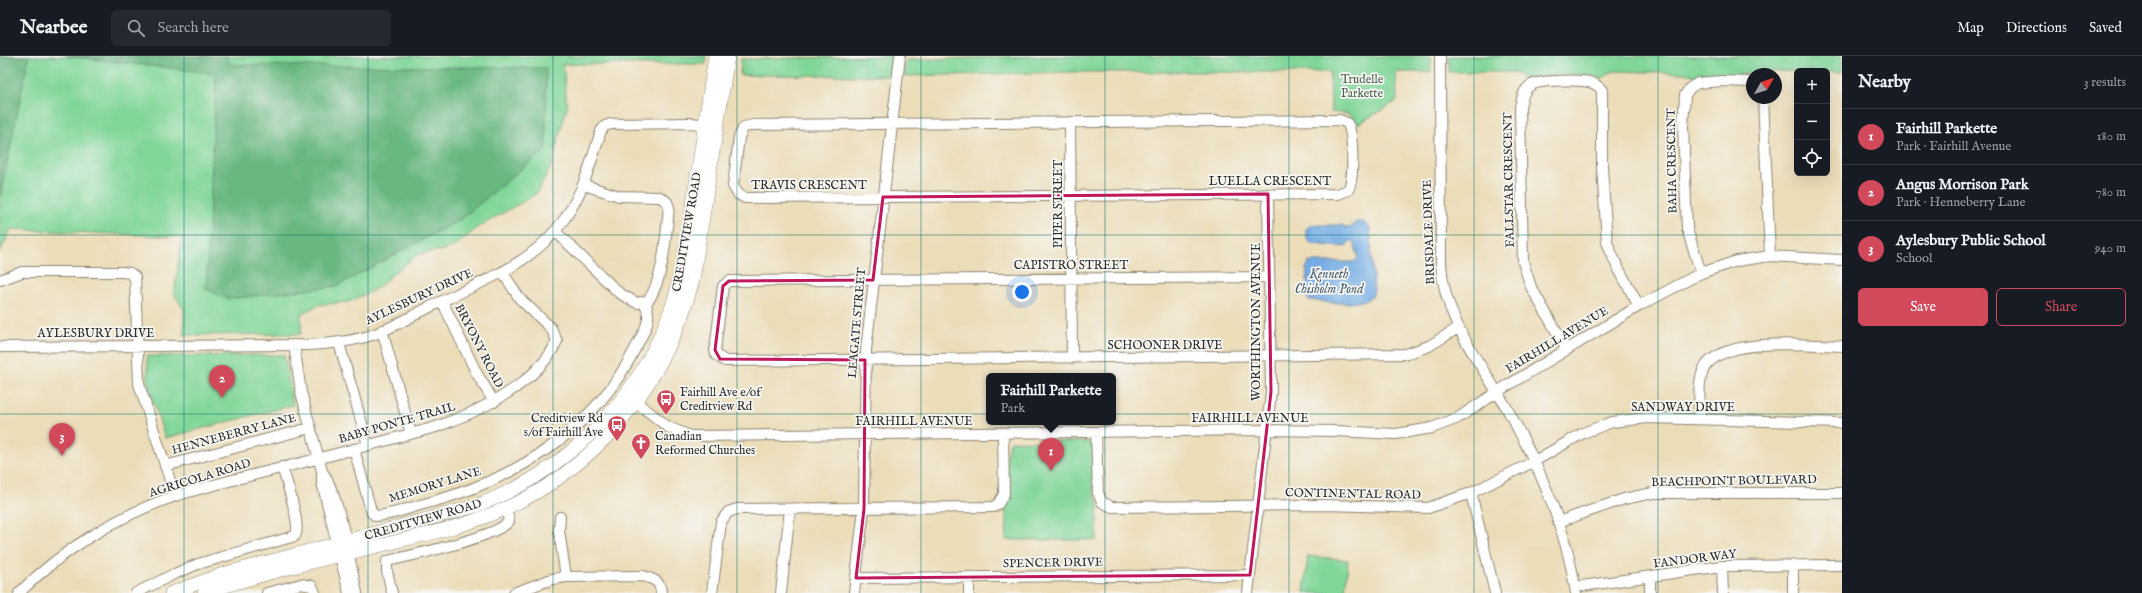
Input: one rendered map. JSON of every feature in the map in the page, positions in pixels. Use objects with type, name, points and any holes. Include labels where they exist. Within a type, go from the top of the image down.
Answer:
[{"type":"main road","name":"CREDITVIEW ROAD","points":[[711,126],[715,56]]},
{"type":"main road","name":"CREDITVIEW ROAD","points":[[171,593],[223,574],[342,549],[383,545],[465,524],[506,508],[542,488],[576,464],[606,437],[631,398],[656,346],[675,298],[711,126],[728,56]]},
{"type":"main road","name":"CREDITVIEW ROAD","points":[[204,593],[231,589],[297,567],[342,549],[459,512],[511,491],[547,470],[572,451],[631,398]]},
{"type":"street","name":"LEAGATE STREET","points":[[854,593],[864,509],[865,360],[873,280],[900,56]]},
{"type":"street","name":"BRISDALE DRIVE","points":[[1440,56],[1441,270],[1447,301],[1458,328],[1497,392],[1522,437],[1558,522],[1570,560],[1575,590]]},
{"type":"street","name":"FALLSTAR CRESCENT","points":[[1567,350],[1531,287],[1523,262],[1520,107],[1524,92],[1531,85],[1546,82],[1585,81],[1592,82],[1602,90],[1602,167],[1607,242],[1616,264],[1639,306]]},
{"type":"street","name":"BAHA CRESCENT","points":[[1701,273],[1687,229],[1683,126],[1684,94],[1698,83],[1722,81],[1746,82]]},
{"type":"street","points":[[1763,104],[1770,256]]},
{"type":"street","name":"LUELLA CRESCENT","points":[[883,197],[1328,194],[1348,190],[1352,180],[1352,134],[1347,123],[1334,119],[892,123]]},
{"type":"street","name":"PIPER STREET","points":[[1070,122],[1072,358]]},
{"type":"street","name":"AYLESBURY DRIVE","points":[[0,347],[294,345],[339,343],[382,330],[503,273],[524,258],[555,231],[570,211],[584,185],[601,131],[605,126],[612,124],[678,123],[711,126]]},
{"type":"street","name":"TRAVIS CRESCENT","points":[[883,197],[745,198],[738,194],[733,186],[739,137],[744,128],[753,124],[892,123]]},
{"type":"street","points":[[555,231],[619,293],[637,303],[644,302],[651,297],[658,274],[668,214],[667,202],[660,197],[614,196],[584,185]]},
{"type":"street","name":"WORTHINGTON AVENUE","points":[[1248,593],[1271,392],[1268,194]]},
{"type":"street","name":"FAIRHILL AVENUE","points":[[631,398],[668,427],[690,436],[1266,430],[1396,434],[1432,428],[1458,418],[1497,392],[1639,306],[1701,273],[1737,261],[1770,256],[1842,260]]},
{"type":"street","points":[[0,280],[22,272],[130,273],[136,279],[137,346],[140,389],[175,496]]},
{"type":"street","name":"BABY PONTE TRAIL","points":[[319,458],[411,434],[466,417],[494,402],[535,370],[553,349],[556,341],[551,328],[520,299],[503,273]]},
{"type":"street","name":"CAPISTRO STREET","points":[[865,360],[725,361],[716,355],[723,286],[730,281],[1269,277]]},
{"type":"street","name":"BRYONY ROAD","points":[[442,301],[477,374],[494,402]]},
{"type":"street","name":"MEMORY LANE","points":[[354,449],[370,507],[372,513],[376,516],[466,492],[503,477],[538,456],[561,439],[588,414],[609,389],[631,356],[649,319],[649,311],[644,302]]},
{"type":"street","name":"SCHOONER DRIVE","points":[[865,360],[1271,357],[1406,354],[1429,346],[1458,328]]},
{"type":"street","points":[[382,330],[411,434]]},
{"type":"street","points":[[339,343],[368,445]]},
{"type":"street","points":[[1700,419],[1701,378],[1708,363],[1720,355],[1738,348],[1772,344],[1842,346]]},
{"type":"street","points":[[294,345],[301,392],[319,458],[322,471],[322,482],[357,593]]},
{"type":"street","name":"SANDWAY DRIVE","points":[[1533,462],[1583,434],[1612,422],[1647,418],[1842,423]]},
{"type":"street","name":"HENNEBERRY LANE","points":[[165,466],[310,428]]},
{"type":"street","name":"CONTINENTAL ROAD","points":[[1096,432],[1098,493],[1102,502],[1108,505],[1428,508],[1471,493],[1533,462]]},
{"type":"street","points":[[712,593],[721,522],[724,515],[728,512],[737,509],[988,508],[998,504],[1004,494],[1004,433]]},
{"type":"street","name":"AGRICOLA ROAD","points":[[19,593],[50,565],[98,532],[134,514],[175,496],[319,458]]},
{"type":"street","points":[[136,593],[166,577],[198,564],[295,536],[297,534],[297,524],[282,468]]},
{"type":"street","points":[[1471,493],[1495,593]]},
{"type":"street","name":"BEACHPOINT BOULEVARD","points":[[1558,522],[1624,499],[1653,494],[1842,493]]},
{"type":"street","points":[[387,561],[456,543],[503,527],[509,521],[506,508]]},
{"type":"street","points":[[781,593],[790,509]]},
{"type":"street","points":[[560,517],[559,531],[566,577]]},
{"type":"street","points":[[383,545],[392,593]]},
{"type":"street","points":[[342,549],[349,593]]},
{"type":"street","name":"FANDOR WAY","points":[[1575,590],[1722,566],[1842,565]]},
{"type":"street","points":[[1722,566],[1723,593]]},
{"type":"street","points":[[1793,566],[1793,593]]},
{"type":"street","points":[[297,567],[301,584]]},
{"type":"street","name":"SPENCER DRIVE","points":[[856,578],[1250,575]]},
{"type":"street","points":[[514,593],[552,579],[566,577],[643,576],[652,578],[658,582],[661,588],[661,593]]},
{"type":"street","points":[[968,577],[969,593]]},
{"type":"street","points":[[1650,577],[1650,593]]},
{"type":"street","points":[[267,593],[301,584],[312,586],[316,593]]},
{"type":"highlighted area","points":[[1268,194],[1271,392],[1250,575],[856,578],[864,509],[865,360],[720,359],[715,350],[723,286],[729,281],[873,280],[883,197]]},
{"type":"green space","points":[[0,56],[706,56],[706,64],[563,64],[567,107],[551,167],[536,194],[477,228],[455,246],[444,250],[418,254],[391,275],[380,286],[368,293],[348,302],[318,305],[301,314],[301,334],[184,335],[184,309],[174,294],[182,237],[11,229],[0,252]]},
{"type":"green space","points":[[0,56],[29,56],[0,197]]},
{"type":"green space","points":[[67,56],[226,56],[231,65],[546,68],[546,149],[461,219],[337,286],[228,299],[206,289],[216,79],[211,73]]},
{"type":"green space","points":[[893,56],[890,76],[740,75],[741,59]]},
{"type":"green space","name":"Trudelle Parkette","points":[[1037,56],[1431,56],[1431,72],[1396,72],[1397,101],[1358,124],[1349,114],[1331,112],[1330,72],[1074,72],[904,76],[906,60]]},
{"type":"green space","points":[[1449,56],[1842,56],[1842,72],[1830,72],[1830,68],[1794,68],[1794,71],[1782,71],[1782,68],[1746,68],[1746,74],[1705,76],[1685,73],[1614,71],[1601,79],[1586,75],[1564,74],[1541,76],[1526,80],[1516,72],[1449,72]]},
{"type":"green space","points":[[284,355],[293,405],[165,438],[148,385],[147,356]]},
{"type":"green space","points":[[1011,441],[1091,442],[1093,448],[1093,491],[1098,503],[1097,540],[1006,540],[1007,519],[1003,505],[1008,490],[1007,455]]},
{"type":"green space","points":[[1308,556],[1348,560],[1345,593],[1304,593]]},
{"type":"water","name":"Kenneth Chisholm Pond","points":[[1356,222],[1364,222],[1370,229],[1374,290],[1372,297],[1349,303],[1332,303],[1308,300],[1306,293],[1306,269],[1309,262],[1354,262],[1358,258],[1354,241],[1350,241],[1345,247],[1312,244],[1307,239],[1306,229],[1311,225],[1343,225],[1346,228],[1351,228]]},
{"type":"place","name":"Angus Morrison Park","points":[[222,398]]},
{"type":"place","name":"Fairhill Ave e/of Creditview Rd","points":[[666,416]]},
{"type":"place","name":"Creditview Rd s/of Fairhill Ave","points":[[617,442]]},
{"type":"place","name":"Aylesbury Public School","points":[[62,456]]},
{"type":"place","name":"Canadian Reformed Churches","points":[[641,460]]},
{"type":"place","name":"Fairhill Parkette","points":[[1051,471]]}]
